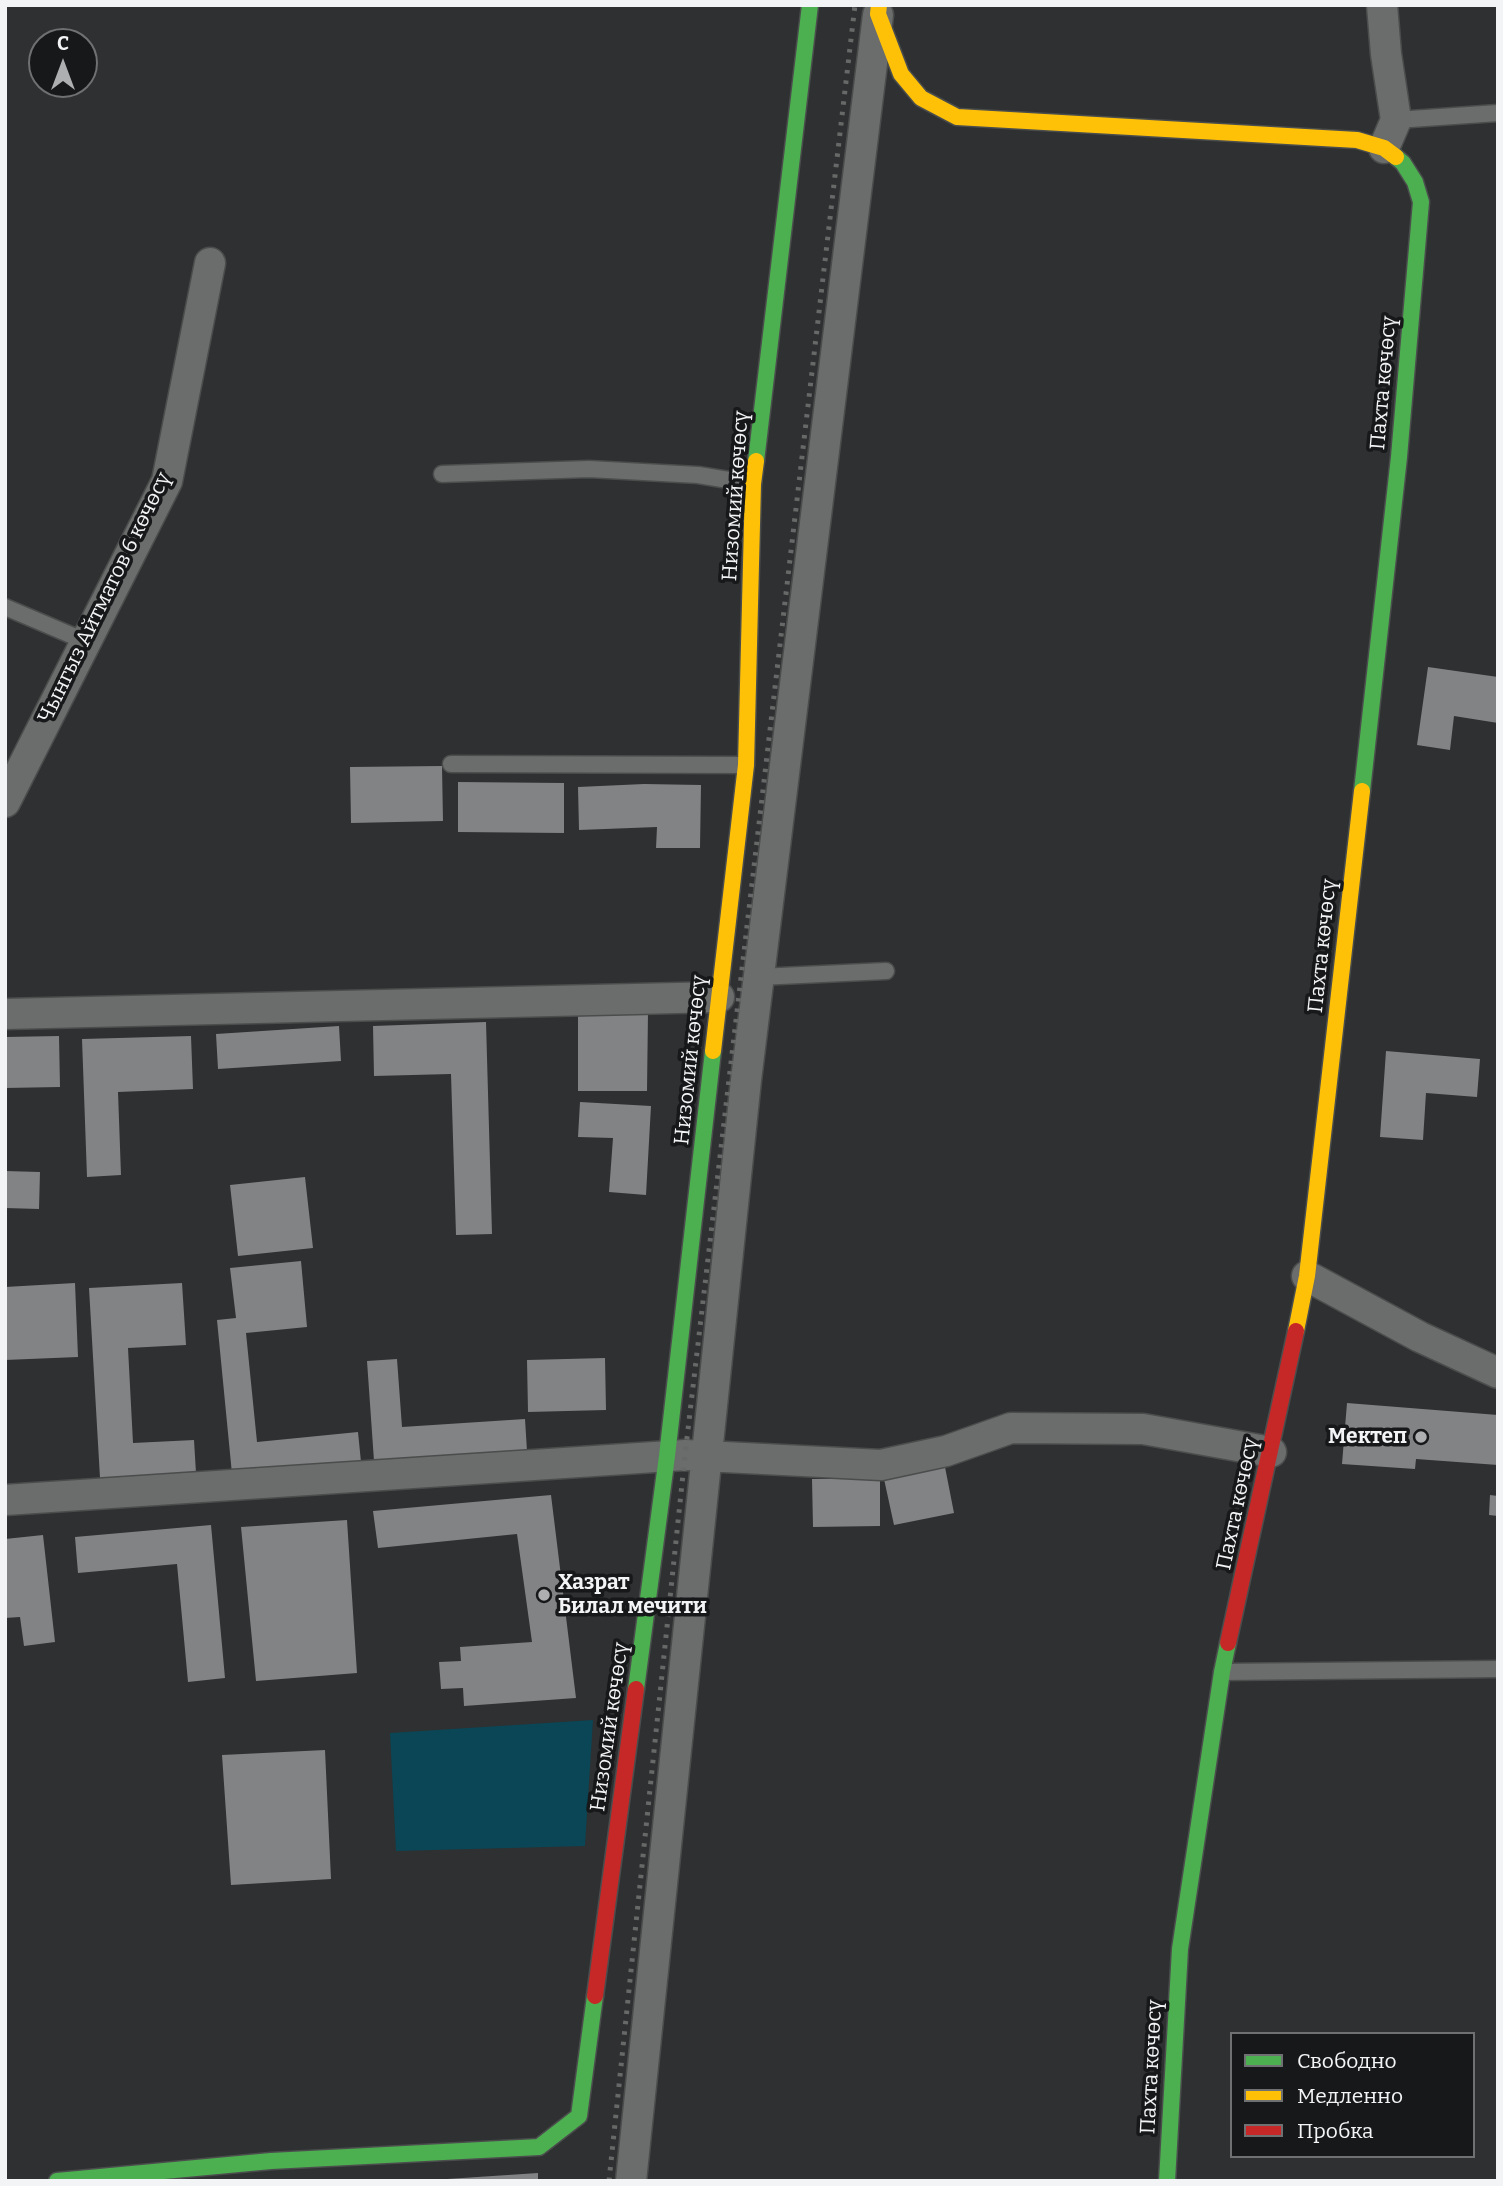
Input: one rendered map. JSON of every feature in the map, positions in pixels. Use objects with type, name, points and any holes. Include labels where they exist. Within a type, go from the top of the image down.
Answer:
[{"type":"street","name":"Низомий көчөсү","points":[[270,2171],[539,2147],[579,2116],[667,1456],[746,765],[753,484],[810,5]]},
{"type":"street","points":[[879,10],[901,74],[921,98],[957,117],[1295,135],[1357,140],[1384,148],[1396,120],[1382,5]]},
{"type":"street","points":[[631,2181],[759,977],[879,10]]},
{"type":"street","name":"Пахта көчөсү","points":[[1167,2181],[1180,1949],[1222,1672],[1307,1276],[1399,457],[1421,202],[1415,182],[1403,163],[1384,148]]},
{"type":"street","name":"Чынгыз Айтматов 6 көчөсү","points":[[5,802],[167,481],[210,262]]},
{"type":"street","points":[[5,1014],[719,997]]},
{"type":"street","points":[[1307,1276],[1420,1337],[1498,1373]]},
{"type":"street","points":[[5,1500],[667,1456],[881,1465],[946,1451],[1011,1428],[1143,1429],[1271,1452]]},
{"type":"street","points":[[57,2181],[270,2171]]},
{"type":"lane","points":[[1396,120],[1498,113]]},
{"type":"lane","points":[[442,474],[589,469],[698,475],[753,484]]},
{"type":"lane","points":[[5,607],[85,640]]},
{"type":"lane","points":[[452,764],[746,765]]},
{"type":"lane","points":[[759,977],[886,971]]},
{"type":"lane","points":[[1222,1672],[1498,1669]]},
{"type":"shaded area","points":[[593,1720],[585,1846],[396,1851],[390,1733]]},
{"type":"building","points":[[1428,667],[1498,677],[1498,723],[1454,716],[1450,750],[1417,745]]},
{"type":"building","points":[[442,766],[443,821],[351,823],[350,767]]},
{"type":"building","points":[[458,782],[564,783],[564,833],[458,832]]},
{"type":"building","points":[[701,785],[700,848],[656,848],[657,827],[579,830],[578,787]]},
{"type":"building","points":[[578,1011],[648,1012],[647,1091],[578,1091]]},
{"type":"building","points":[[486,1022],[492,1234],[456,1235],[451,1074],[374,1076],[373,1026]]},
{"type":"building","points":[[339,1026],[341,1061],[218,1069],[216,1034]]},
{"type":"building","points":[[59,1036],[60,1087],[5,1088],[5,1037]]},
{"type":"building","points":[[191,1036],[193,1089],[118,1092],[121,1175],[87,1177],[82,1039]]},
{"type":"building","points":[[1386,1051],[1480,1059],[1477,1097],[1426,1093],[1423,1140],[1380,1137]]},
{"type":"building","points":[[580,1102],[651,1106],[646,1195],[609,1192],[613,1138],[578,1137]]},
{"type":"building","points":[[5,1171],[40,1172],[39,1209],[5,1208]]},
{"type":"building","points":[[305,1177],[313,1248],[238,1256],[230,1185]]},
{"type":"building","points":[[301,1261],[307,1327],[246,1333],[257,1442],[358,1432],[361,1462],[232,1474],[217,1320],[236,1318],[230,1268]]},
{"type":"building","points":[[75,1283],[78,1357],[5,1360],[5,1287]]},
{"type":"building","points":[[182,1283],[186,1345],[128,1348],[133,1443],[194,1440],[196,1473],[100,1478],[89,1288]]},
{"type":"building","points":[[605,1358],[606,1410],[528,1412],[527,1360]]},
{"type":"building","points":[[397,1359],[402,1427],[525,1419],[527,1451],[374,1461],[367,1361]]},
{"type":"building","name":"Мектеп","points":[[1347,1403],[1498,1415],[1498,1465],[1416,1459],[1415,1469],[1342,1464]]},
{"type":"building","points":[[945,1467],[954,1513],[894,1525],[884,1479]]},
{"type":"building","points":[[812,1479],[880,1479],[880,1526],[813,1527]]},
{"type":"building","name":"Хазрат Билал мечити","points":[[551,1495],[576,1698],[464,1706],[463,1688],[441,1689],[439,1662],[461,1661],[460,1647],[532,1642],[517,1534],[378,1548],[373,1511]]},
{"type":"building","points":[[1490,1495],[1498,1496],[1498,1516],[1489,1515]]},
{"type":"building","points":[[347,1520],[357,1673],[256,1681],[241,1527]]},
{"type":"building","points":[[211,1525],[225,1678],[188,1682],[177,1564],[78,1573],[75,1537]]},
{"type":"building","points":[[43,1535],[55,1642],[24,1646],[20,1617],[5,1618],[5,1539]]},
{"type":"building","points":[[325,1750],[331,1879],[231,1885],[222,1755]]},
{"type":"building","points":[[538,2173],[538,2181],[447,2181],[447,2179]]},
{"type":"railway","points":[[609,2181],[685,1455],[855,5]]},
{"type":"traffic: fast","points":[[756,461],[810,5]]},
{"type":"traffic: fast","points":[[1362,791],[1399,457],[1421,202],[1415,182],[1396,157]]},
{"type":"traffic: fast","points":[[636,1689],[667,1456],[713,1051]]},
{"type":"traffic: fast","points":[[1167,2181],[1180,1949],[1228,1643]]},
{"type":"traffic: fast","points":[[57,2181],[271,2161],[539,2147],[579,2116],[595,1996]]},
{"type":"traffic: slow","points":[[879,5],[878,14],[901,74],[921,98],[957,117],[1357,140],[1384,148],[1396,157]]},
{"type":"traffic: slow","points":[[713,1051],[746,765],[753,484],[756,461]]},
{"type":"traffic: slow","points":[[1296,1331],[1307,1276],[1362,791]]},
{"type":"traffic: jam","points":[[1228,1643],[1296,1331]]},
{"type":"traffic: jam","points":[[595,1996],[636,1689]]},
{"type":"place","name":"Мектеп","points":[[1421,1437]]},
{"type":"place","name":"Хазрат Билал мечити","points":[[544,1595]]}]
